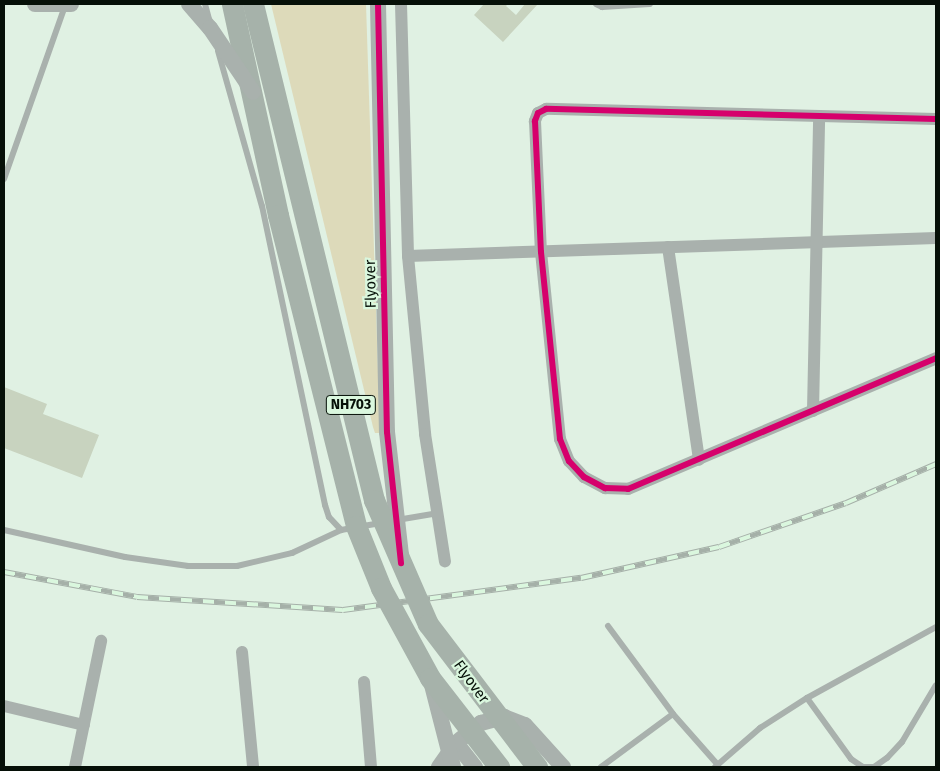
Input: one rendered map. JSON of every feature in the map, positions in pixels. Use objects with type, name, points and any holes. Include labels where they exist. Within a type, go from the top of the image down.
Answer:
[{"type":"highway","name":"Flyover","points":[[232,4],[253,92],[280,225],[356,526],[381,588],[430,678],[499,767]]},
{"type":"highway","name":"Flyover","points":[[253,4],[374,500],[428,624],[537,767]]},
{"type":"street","points":[[34,4],[68,4]]},
{"type":"street","name":"Flyover","points":[[189,4],[210,28],[253,92]]},
{"type":"street","name":"Flyover","points":[[378,4],[387,432],[402,563]]},
{"type":"street","points":[[401,4],[408,256],[425,434],[445,562]]},
{"type":"street","points":[[936,119],[546,109],[538,113],[535,121],[541,252],[560,439],[570,460],[584,476],[605,488],[628,489],[936,358]]},
{"type":"street","points":[[813,411],[819,116]]},
{"type":"street","points":[[408,256],[936,238]]},
{"type":"street","points":[[668,247],[699,460]]},
{"type":"street","points":[[75,767],[101,640]]},
{"type":"street","points":[[242,652],[253,767]]},
{"type":"street","name":"Flyover","points":[[430,678],[453,767]]},
{"type":"street","points":[[364,682],[371,767]]},
{"type":"street","points":[[4,706],[84,725]]},
{"type":"street","points":[[439,767],[456,743],[481,723],[504,717],[525,725],[563,767]]},
{"type":"street","points":[[456,743],[462,767]]},
{"type":"street","points":[[456,743],[475,767]]},
{"type":"lane","points":[[4,179],[68,4]]},
{"type":"lane","points":[[205,4],[262,206],[324,504],[329,518],[341,530]]},
{"type":"lane","points":[[596,4],[602,7],[650,4]]},
{"type":"lane","points":[[4,530],[125,557],[188,566],[228,566],[292,553],[341,530],[438,513]]},
{"type":"lane","points":[[608,626],[673,714],[716,766],[760,728],[807,698],[936,627]]},
{"type":"lane","points":[[807,698],[851,759],[863,767],[874,767],[887,758],[902,742],[936,685]]},
{"type":"lane","points":[[601,767],[673,714]]},
{"type":"shaded area","points":[[271,4],[366,4],[380,433],[375,433],[373,427]]},
{"type":"building","points":[[484,4],[508,4],[506,6],[516,15],[525,4],[538,4],[503,42],[474,15]]},
{"type":"building","points":[[4,387],[47,404],[43,414],[99,435],[82,478],[4,448]]},
{"type":"railway","points":[[4,572],[137,597],[343,610],[581,578],[719,547],[846,503],[936,464]]},
{"type":"cycle path","points":[[378,4],[387,432],[401,563]]},
{"type":"cycle path","points":[[936,119],[546,109],[538,113],[535,121],[541,252],[560,439],[569,461],[584,477],[605,488],[628,489],[936,358]]}]
